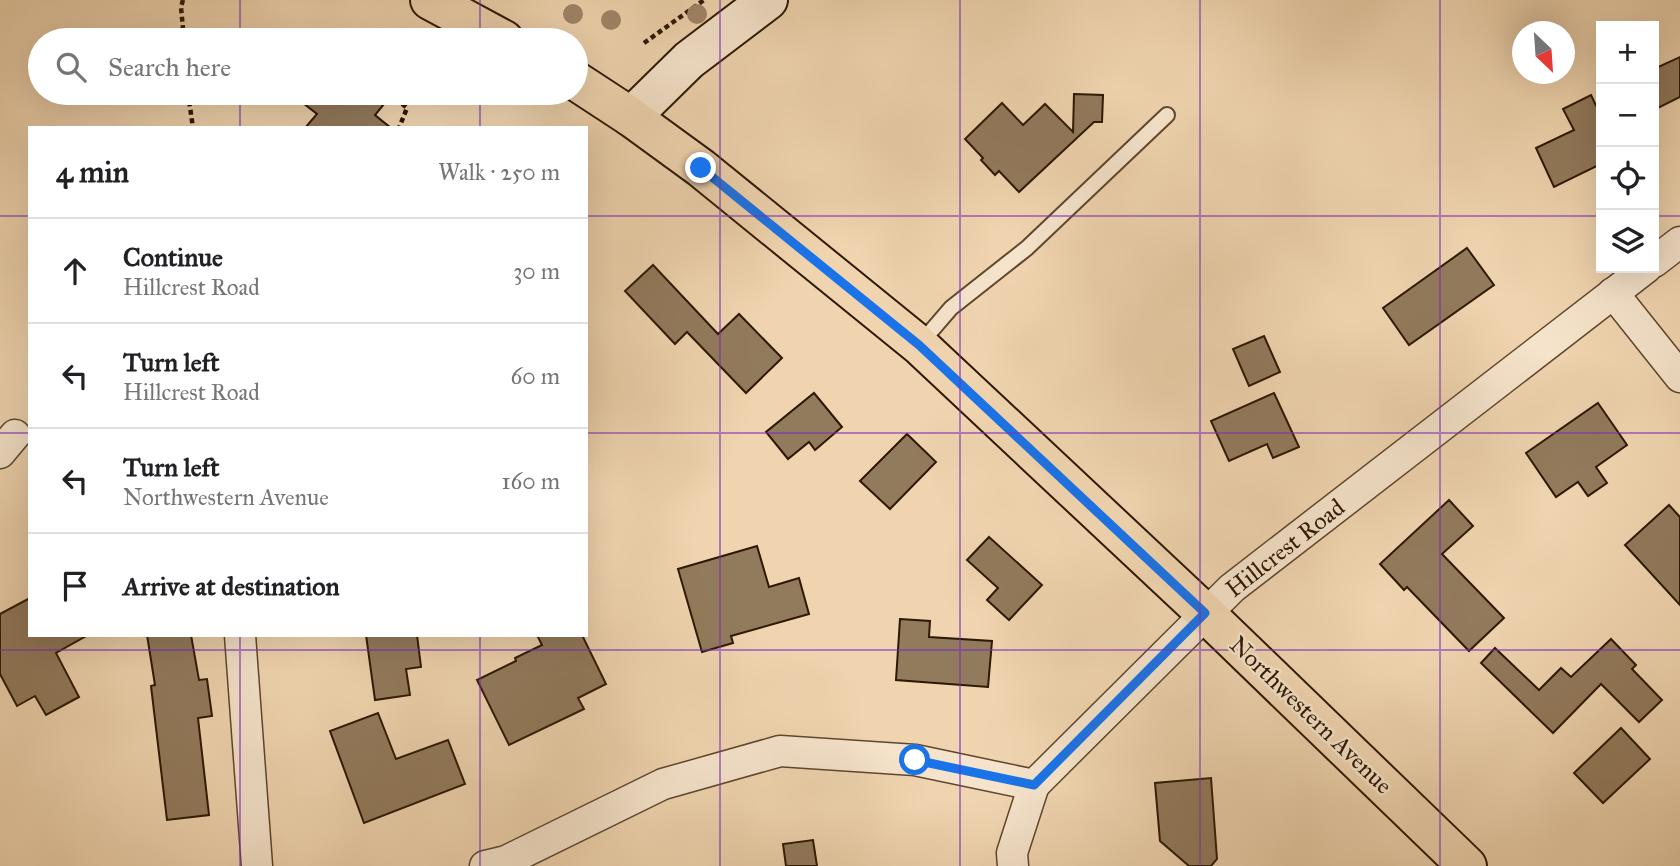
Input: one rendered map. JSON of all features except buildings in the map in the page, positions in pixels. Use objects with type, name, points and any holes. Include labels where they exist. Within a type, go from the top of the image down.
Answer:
[{"type":"main road","points":[[430,0],[482,28]]},
{"type":"main road","name":"Northwestern Avenue","points":[[588,89],[701,168],[919,345],[1205,613],[1467,866]]},
{"type":"street","points":[[631,117],[684,65],[768,0]]},
{"type":"street","points":[[1659,258],[1680,242]]},
{"type":"street","name":"Hillcrest Road","points":[[1034,785],[1232,588],[1640,273]]},
{"type":"street","points":[[1613,293],[1680,377]]},
{"type":"street","points":[[240,637],[257,866]]},
{"type":"street","points":[[485,866],[506,862],[663,783],[780,751],[915,760],[1034,785],[1012,853],[1013,866]]},
{"type":"lane","points":[[919,345],[951,308],[1027,248],[1167,115]]},
{"type":"path","points":[[183,0],[183,28]]},
{"type":"path","points":[[644,43],[704,0]]},
{"type":"path","points":[[190,105],[193,126]]},
{"type":"path","points":[[400,126],[407,108],[403,105]]},
{"type":"route","points":[[701,168],[919,345],[1205,613],[1034,785],[915,760]]}]
